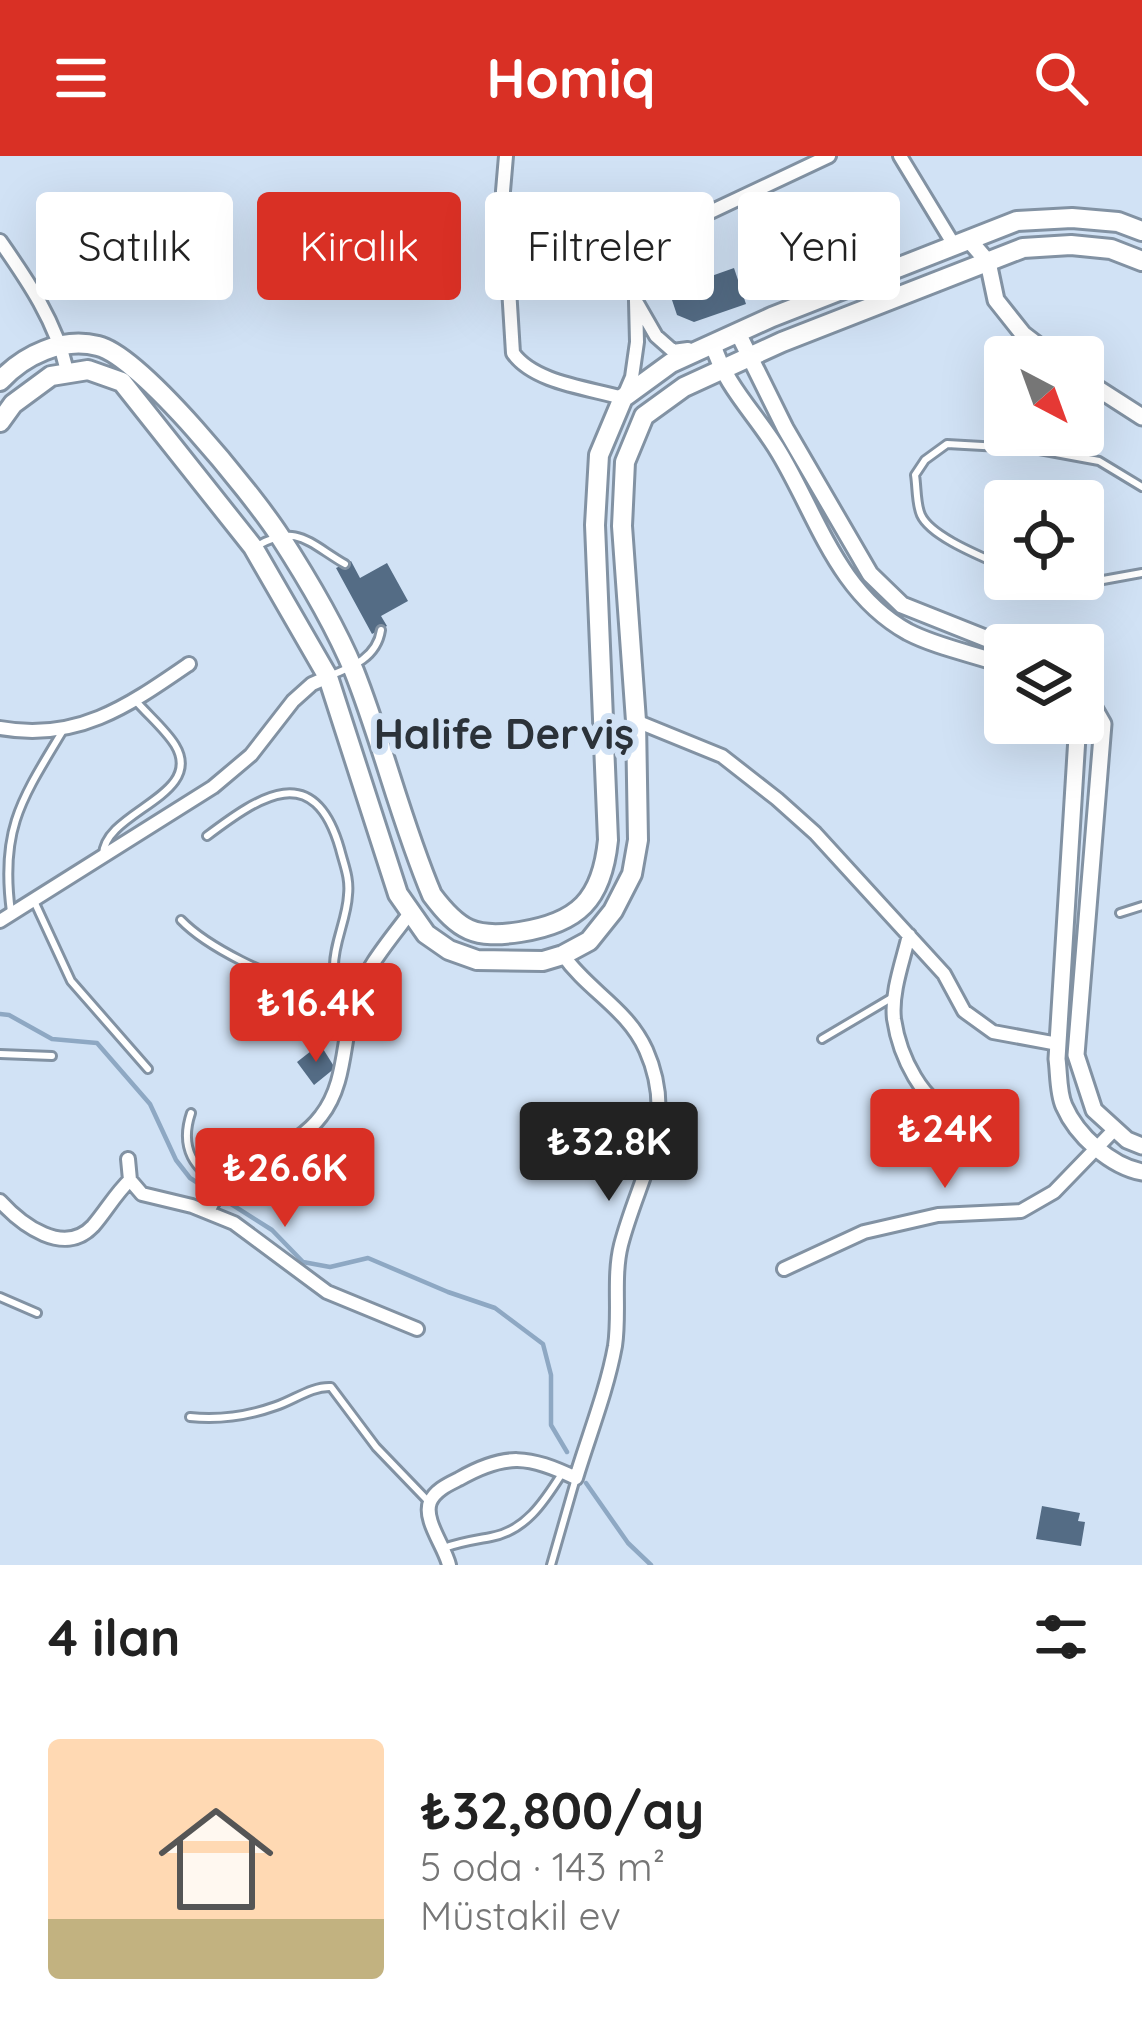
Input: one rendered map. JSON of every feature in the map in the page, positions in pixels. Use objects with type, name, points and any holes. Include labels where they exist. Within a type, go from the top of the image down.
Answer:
[{"type":"main road","points":[[0,381],[38,352],[61,345],[99,346],[135,368],[183,416],[278,534],[352,668],[424,874],[450,919],[492,936],[556,926],[576,914],[605,866],[608,840],[595,525],[599,455],[623,398],[671,363],[713,344],[1017,221],[1072,218],[1118,222],[1142,231]]},
{"type":"main road","points":[[0,422],[32,387],[67,371],[88,370],[122,382],[254,547],[328,677],[398,894],[410,914],[438,942],[477,960],[543,961],[589,941],[613,911],[632,874],[638,840],[636,721],[622,526],[625,462],[644,416],[684,387],[751,356],[1023,248],[1112,249],[1142,261]]},
{"type":"street","points":[[506,156],[503,191],[513,353],[522,365],[549,377],[623,398],[632,377],[636,301],[646,260],[670,231],[829,156]]},
{"type":"street","points":[[900,156],[962,243],[988,262],[996,300],[1026,336]]},
{"type":"street","points":[[0,241],[47,314],[67,371]]},
{"type":"street","points":[[636,301],[656,336],[674,351],[713,344],[721,370],[780,453],[834,561],[868,600],[909,632],[984,658]]},
{"type":"street","points":[[738,333],[785,428],[870,574],[902,605],[984,638]]},
{"type":"street","points":[[1104,393],[1142,417]]},
{"type":"street","points":[[0,728],[62,732],[136,701],[189,664]]},
{"type":"street","points":[[6,919],[213,787],[251,755],[293,701],[328,677]]},
{"type":"street","points":[[636,721],[722,756],[777,799],[944,974],[964,1011],[993,1032],[1058,1044]]},
{"type":"street","points":[[1077,744],[1058,1044],[1063,1105],[1088,1140],[1124,1168],[1142,1172]]},
{"type":"street","points":[[1101,744],[1076,1055],[1094,1110],[1142,1145]]},
{"type":"street","points":[[128,1160],[130,1180],[147,1196],[216,1199],[323,1115],[341,1070],[356,997],[373,963],[410,914]]},
{"type":"street","points":[[909,935],[894,1018],[914,1076],[932,1103],[960,1113]]},
{"type":"street","points":[[449,1565],[429,1514],[439,1490],[485,1464],[502,1460],[534,1461],[570,1475],[615,1345],[620,1249],[661,1120],[659,1090],[629,1019],[578,975],[563,955]]},
{"type":"street","points":[[784,1269],[864,1232],[938,1215],[1021,1211],[1054,1192],[1115,1129]]},
{"type":"street","points":[[0,1201],[37,1231],[71,1238],[91,1228],[130,1180]]},
{"type":"street","points":[[216,1199],[234,1223],[327,1292],[417,1329]]},
{"type":"lane","points":[[984,558],[922,517],[915,475],[947,443],[1034,449],[1099,461],[1142,488]]},
{"type":"lane","points":[[254,547],[278,534],[292,533],[345,564]]},
{"type":"lane","points":[[1104,580],[1142,573]]},
{"type":"lane","points":[[328,677],[352,668],[376,646],[381,630]]},
{"type":"lane","points":[[104,855],[104,841],[111,830],[173,784],[181,764],[176,746],[136,701]]},
{"type":"lane","points":[[6,919],[8,834],[62,732]]},
{"type":"lane","points":[[207,836],[250,804],[272,795],[297,794],[319,803],[334,830],[349,882],[336,977],[356,997]]},
{"type":"lane","points":[[34,901],[71,981],[148,1070]]},
{"type":"lane","points":[[1120,914],[1142,906]]},
{"type":"lane","points":[[181,920],[212,945],[261,968],[307,983],[336,977]]},
{"type":"lane","points":[[822,1040],[896,994]]},
{"type":"lane","points":[[0,1054],[52,1056]]},
{"type":"lane","points":[[191,1113],[185,1134],[191,1158],[216,1199]]},
{"type":"lane","points":[[0,1297],[37,1313]]},
{"type":"lane","points":[[190,1417],[245,1415],[319,1387],[331,1388],[390,1463],[430,1503]]},
{"type":"lane","points":[[444,1548],[518,1526],[570,1475]]},
{"type":"lane","points":[[551,1565],[570,1475]]},
{"type":"building","points":[[734,268],[738,300],[746,304],[694,322],[677,315],[672,300],[714,300],[714,275]]},
{"type":"building","points":[[351,561],[360,578],[387,563],[408,601],[381,616],[387,626],[372,634],[336,568]]},
{"type":"building","points":[[320,1044],[335,1068],[314,1085],[297,1062]]},
{"type":"building","points":[[1042,1506],[1080,1513],[1078,1521],[1085,1522],[1081,1546],[1036,1539]]},
{"type":"waterway","points":[[0,1014],[52,1039],[97,1043],[150,1104],[176,1160],[190,1178],[272,1230],[303,1262],[330,1267],[368,1258],[495,1308],[543,1344],[551,1375],[551,1425],[567,1452]]},
{"type":"waterway","points":[[586,1483],[628,1543],[651,1565]]},
{"type":"district","name":"Halife Derviş","points":[[504,733]]}]
